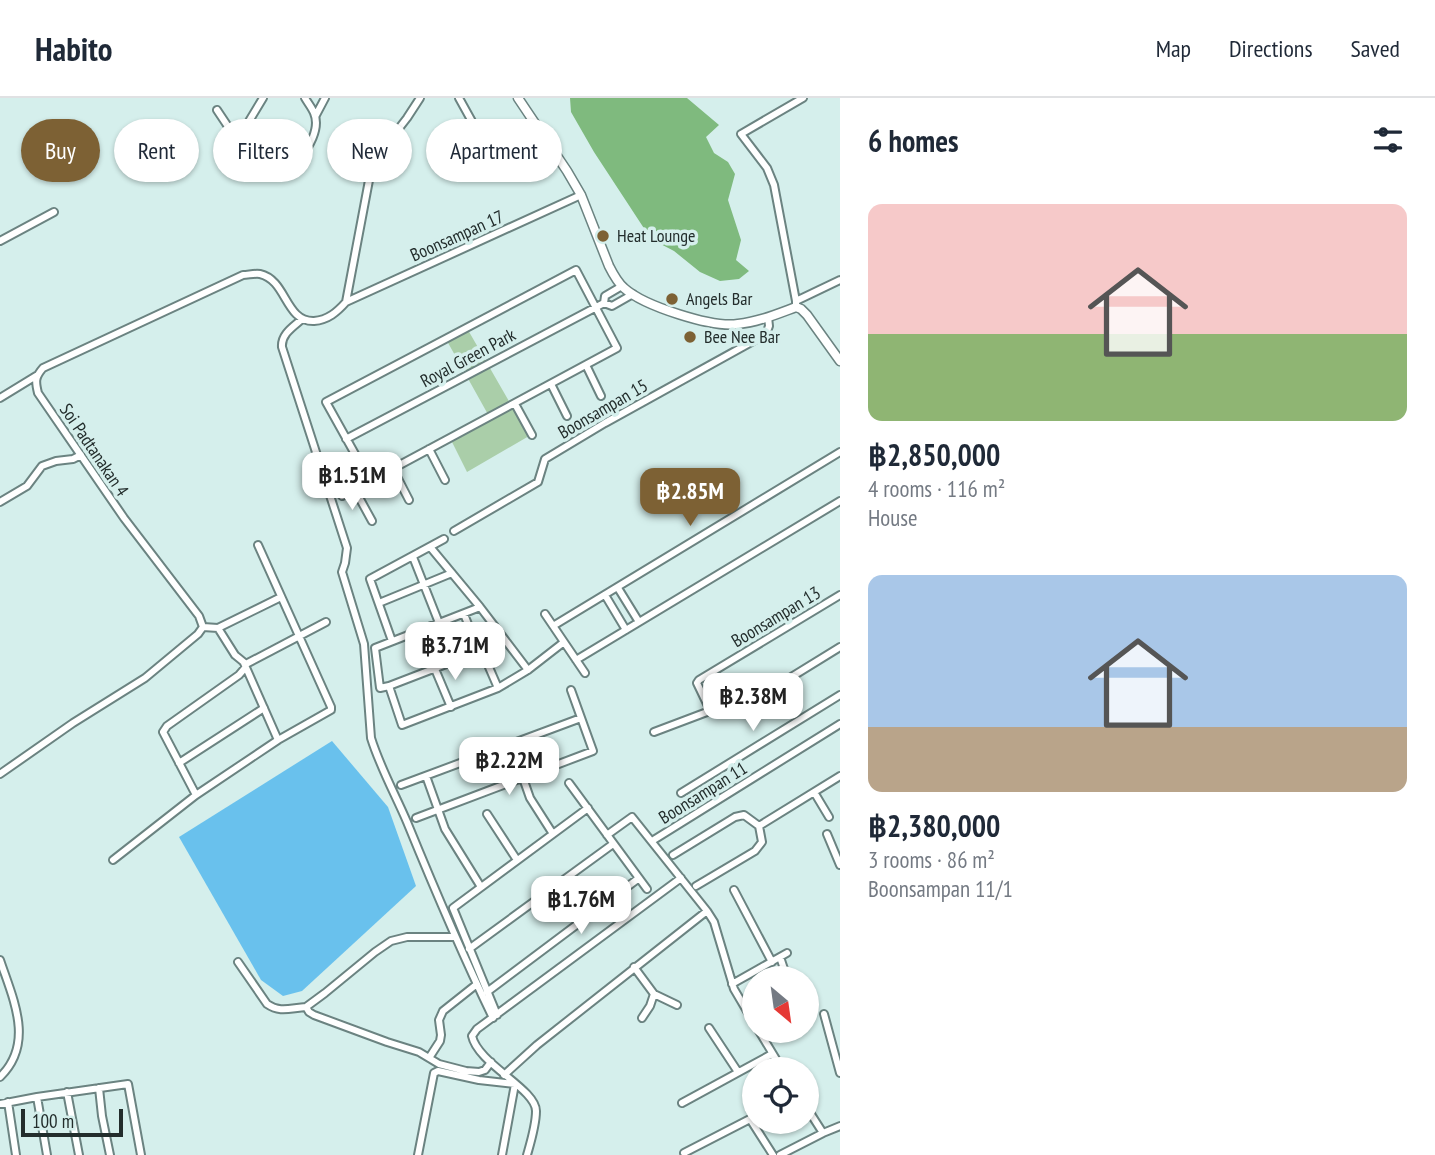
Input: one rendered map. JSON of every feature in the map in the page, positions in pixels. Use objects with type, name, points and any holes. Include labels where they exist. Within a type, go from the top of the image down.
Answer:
[{"type":"street","points":[[250,119],[262,98]]},
{"type":"street","points":[[305,98],[316,115]]},
{"type":"street","points":[[313,139],[316,115],[325,98]]},
{"type":"street","points":[[0,398],[36,376],[43,368],[243,275],[258,273],[271,279],[284,293],[292,311],[302,319],[323,320],[337,311],[346,302],[370,176],[376,158],[420,98]]},
{"type":"street","points":[[459,98],[471,119]]},
{"type":"street","points":[[518,98],[581,195],[609,266],[622,286],[632,294],[695,320],[722,325],[738,324],[768,317],[840,280]]},
{"type":"street","points":[[803,98],[741,134],[767,168],[774,185],[796,304],[840,361]]},
{"type":"street","points":[[217,110],[223,119]]},
{"type":"street","name":"Boonsampan 17","points":[[346,302],[581,195]]},
{"type":"street","points":[[0,241],[54,212]]},
{"type":"street","points":[[342,496],[515,404],[617,348],[576,270],[326,402],[370,481]]},
{"type":"street","name":"Royal Green Park","points":[[604,303],[605,296],[622,286]]},
{"type":"street","name":"Royal Green Park","points":[[346,439],[604,303],[612,306],[632,294]]},
{"type":"street","name":"Boonsampan 15","points":[[454,531],[538,482],[545,459],[766,334],[768,317]]},
{"type":"street","points":[[302,319],[286,333],[282,347],[347,548],[342,572],[365,644],[372,738],[376,753],[454,937],[495,1017]]},
{"type":"street","points":[[586,365],[601,396]]},
{"type":"street","name":"Soi Padtanakan 4","points":[[36,376],[38,393],[124,518],[199,616],[203,627]]},
{"type":"street","points":[[551,384],[567,416]]},
{"type":"street","points":[[515,404],[531,435]]},
{"type":"street","points":[[429,449],[445,480]]},
{"type":"street","points":[[553,626],[840,452]]},
{"type":"street","points":[[0,502],[27,486],[42,466],[81,455]]},
{"type":"street","points":[[393,469],[409,500]]},
{"type":"street","points":[[355,489],[372,521]]},
{"type":"street","points":[[576,660],[840,500]]},
{"type":"street","points":[[392,641],[370,579],[444,539]]},
{"type":"street","points":[[113,860],[196,795],[278,740],[331,710],[258,545]]},
{"type":"street","points":[[431,548],[528,670]]},
{"type":"street","points":[[413,557],[439,623]]},
{"type":"street","points":[[379,603],[452,573]]},
{"type":"street","points":[[618,588],[639,622]]},
{"type":"street","points":[[605,595],[626,630]]},
{"type":"street","name":"Boonsampan 13","points":[[654,732],[707,712],[709,708],[697,683],[699,680],[840,595]]},
{"type":"street","points":[[0,774],[73,723],[145,678],[203,627],[218,628],[281,597]]},
{"type":"street","points":[[480,607],[374,648],[380,688],[506,641]]},
{"type":"street","points":[[464,614],[498,688]]},
{"type":"street","points":[[545,614],[585,673]]},
{"type":"street","points":[[196,795],[163,734],[164,729],[220,690],[250,662],[327,622]]},
{"type":"street","points":[[218,628],[245,666],[278,740]]},
{"type":"street","points":[[417,632],[450,707]]},
{"type":"street","points":[[389,686],[402,725],[498,688],[528,670],[564,642]]},
{"type":"street","points":[[747,705],[840,647]]},
{"type":"street","points":[[416,818],[593,751],[571,691]]},
{"type":"street","points":[[681,793],[840,695]]},
{"type":"street","points":[[179,763],[264,708]]},
{"type":"street","points":[[401,785],[581,718]]},
{"type":"street","name":"Boonsampan 11","points":[[652,841],[840,724]]},
{"type":"street","points":[[426,776],[445,829],[481,887]]},
{"type":"street","points":[[759,826],[840,776]]},
{"type":"street","points":[[523,778],[530,798],[553,834]]},
{"type":"street","points":[[569,783],[647,889]]},
{"type":"street","points":[[814,792],[829,817]]},
{"type":"street","points":[[495,1017],[453,908],[587,808]]},
{"type":"street","points":[[487,814],[517,860]]},
{"type":"street","points":[[673,855],[735,817],[744,815],[759,826],[762,842],[755,851],[696,886]]},
{"type":"street","points":[[607,835],[632,817],[652,841],[714,922],[733,984],[742,1001]]},
{"type":"street","points":[[827,834],[840,865]]},
{"type":"street","points":[[470,949],[614,844]]},
{"type":"street","points":[[487,992],[639,878]]},
{"type":"street","points":[[527,1155],[537,1108],[532,1098],[504,1075],[474,1044],[472,1036],[477,1029],[681,878]]},
{"type":"street","points":[[734,890],[772,962]]},
{"type":"street","points":[[504,1075],[537,1045],[707,911]]},
{"type":"street","points":[[238,962],[273,1009],[306,1007],[384,945],[407,937],[454,937]]},
{"type":"street","points":[[733,984],[787,953]]},
{"type":"street","points":[[780,957],[783,966]]},
{"type":"street","points":[[0,960],[18,1014],[19,1039],[15,1058],[0,1077]]},
{"type":"street","points":[[634,967],[654,994],[677,1005]]},
{"type":"street","points":[[429,1058],[442,1035],[439,1020],[443,1011],[477,985]]},
{"type":"street","points":[[642,1018],[654,994]]},
{"type":"street","points":[[306,1007],[314,1015],[419,1052],[439,1064],[479,1072],[485,1070],[491,1062]]},
{"type":"street","points":[[824,1014],[840,1073]]},
{"type":"street","points":[[709,1028],[738,1072]]},
{"type":"street","points":[[766,1043],[774,1057]]},
{"type":"street","points":[[682,1103],[772,1054]]},
{"type":"street","points":[[418,1155],[434,1073],[443,1072],[515,1084]]},
{"type":"street","points":[[16,1155],[4,1103],[128,1084],[141,1155]]},
{"type":"street","points":[[502,1155],[515,1084]]},
{"type":"street","points":[[99,1088],[110,1155]]},
{"type":"street","points":[[66,1092],[79,1155]]},
{"type":"street","points":[[37,1097],[47,1155]]},
{"type":"street","points":[[684,1153],[750,1119],[773,1155]]},
{"type":"street","points":[[780,1155],[840,1126]]},
{"type":"street","points":[[819,1128],[822,1133]]},
{"type":"green space","points":[[570,98],[687,98],[719,125],[706,137],[714,153],[728,162],[735,174],[728,200],[741,240],[736,260],[749,271],[739,279],[720,281],[700,272],[674,251],[651,239],[571,112]]},
{"type":"green space","points":[[468,330],[529,436],[467,472],[451,440],[490,418],[447,341]]},
{"type":"water","points":[[332,741],[388,807],[416,886],[302,991],[283,996],[261,980],[179,837]]},
{"type":"place","name":"Heat Lounge","points":[[603,236]]},
{"type":"place","name":"Angels Bar","points":[[672,299]]},
{"type":"place","name":"Bee Nee Bar","points":[[690,337]]}]
